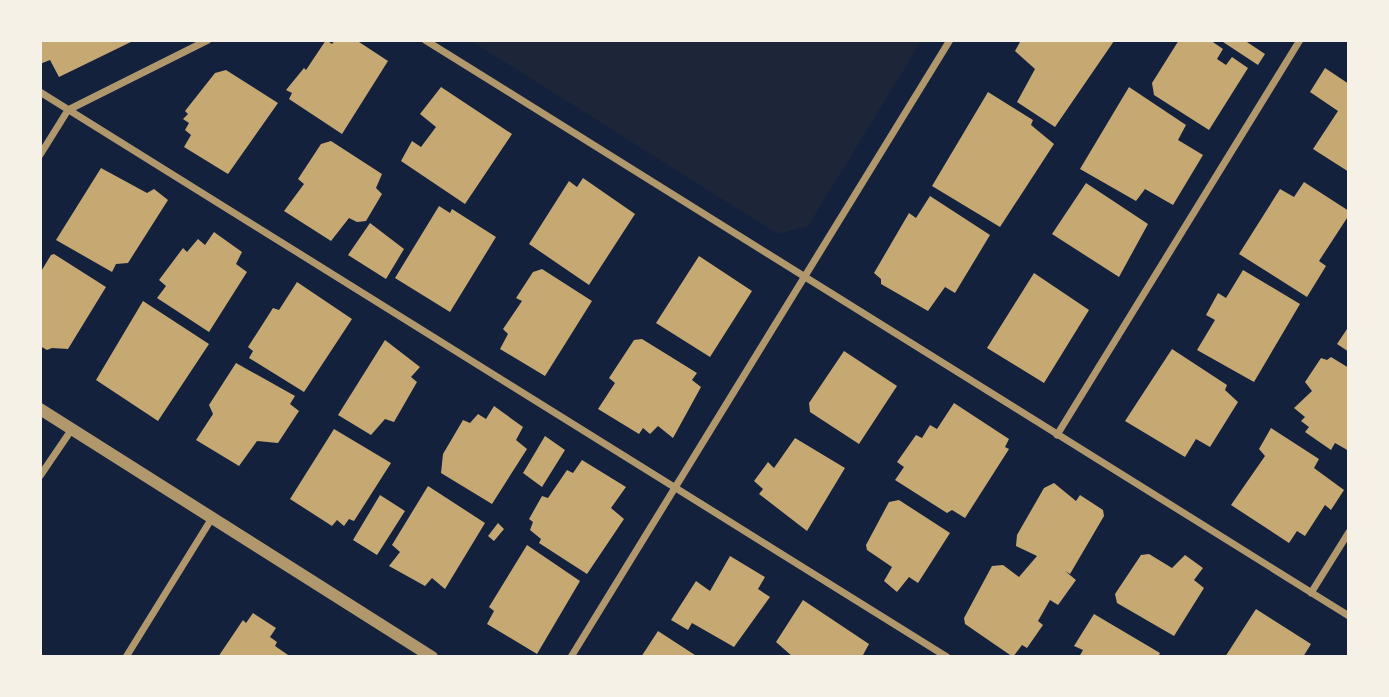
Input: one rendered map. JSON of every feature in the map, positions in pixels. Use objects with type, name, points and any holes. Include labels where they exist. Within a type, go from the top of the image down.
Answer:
[{"type":"street","points":[[40,155],[68,110],[208,40]]},
{"type":"street","points":[[425,40],[1349,616]]},
{"type":"street","points":[[571,657],[950,40]]},
{"type":"street","points":[[1057,435],[1300,40]]},
{"type":"street","points":[[40,92],[947,657]]},
{"type":"street","points":[[40,409],[432,657]]},
{"type":"street","points":[[40,476],[72,429]]},
{"type":"street","points":[[126,657],[212,518]]},
{"type":"street","points":[[1311,593],[1349,532]]},
{"type":"shaded area","points":[[470,40],[922,40],[808,226],[778,234]]},
{"type":"building","points":[[40,40],[135,40],[59,77],[50,60],[40,64]]},
{"type":"building","points":[[326,40],[332,44],[335,40],[356,40],[388,61],[342,134],[289,99],[292,93],[286,90],[304,68],[306,70]]},
{"type":"building","points":[[1021,40],[1114,41],[1055,127],[1017,102],[1035,69],[1015,51]]},
{"type":"building","points":[[1179,40],[1210,40],[1223,49],[1217,59],[1226,65],[1232,57],[1248,68],[1209,130],[1154,95],[1152,83]]},
{"type":"building","points":[[1220,40],[1244,40],[1265,54],[1258,65]]},
{"type":"building","points":[[1325,68],[1349,84],[1349,172],[1313,149],[1338,111],[1310,92]]},
{"type":"building","points":[[226,70],[278,103],[228,174],[184,147],[191,135],[185,130],[189,123],[183,119],[188,114],[185,111],[215,73]]},
{"type":"building","points":[[441,87],[512,134],[465,204],[401,161],[412,141],[421,147],[436,127],[420,114]]},
{"type":"building","points":[[1129,87],[1186,125],[1178,140],[1203,155],[1173,205],[1145,189],[1136,201],[1080,169]]},
{"type":"building","points":[[988,92],[1033,120],[1031,125],[1054,144],[1000,227],[932,186]]},
{"type":"building","points":[[331,141],[382,174],[376,188],[382,194],[366,221],[357,222],[349,218],[331,241],[284,211],[304,184],[298,179],[321,144]]},
{"type":"building","points":[[101,168],[147,193],[154,189],[168,200],[128,263],[116,264],[112,272],[56,240]]},
{"type":"building","points":[[583,178],[635,214],[589,285],[529,244],[569,181],[577,187]]},
{"type":"building","points":[[1304,182],[1349,211],[1319,261],[1326,266],[1307,297],[1239,254],[1280,189],[1294,197]]},
{"type":"building","points":[[1086,183],[1148,224],[1119,277],[1052,234]]},
{"type":"building","points":[[930,196],[990,235],[955,293],[945,287],[928,311],[881,284],[881,279],[874,273],[909,213],[916,218]]},
{"type":"building","points":[[439,206],[450,213],[452,209],[496,237],[450,312],[395,278]]},
{"type":"building","points":[[370,223],[404,249],[386,279],[348,255]]},
{"type":"building","points":[[214,232],[242,252],[236,264],[247,272],[209,332],[157,298],[166,286],[159,280],[183,248],[187,252],[198,239],[205,245]]},
{"type":"building","points":[[54,254],[106,287],[68,349],[47,350],[40,346],[40,273]]},
{"type":"building","points":[[699,256],[752,291],[710,357],[656,323]]},
{"type":"building","points":[[542,269],[592,301],[545,376],[500,349],[508,334],[503,329],[522,301],[516,298],[533,272]]},
{"type":"building","points":[[1243,270],[1300,304],[1254,382],[1197,350],[1215,320],[1206,315],[1218,293],[1226,298]]},
{"type":"building","points":[[1034,273],[1089,310],[1044,383],[987,348]]},
{"type":"building","points":[[297,282],[352,319],[304,392],[249,358],[253,351],[248,347],[273,308],[279,310]]},
{"type":"building","points":[[143,301],[209,344],[158,421],[96,380]]},
{"type":"building","points":[[1349,326],[1349,352],[1337,344]]},
{"type":"building","points":[[642,339],[697,373],[692,380],[701,387],[673,438],[658,426],[650,434],[643,428],[639,434],[598,409],[615,383],[609,378],[634,340]]},
{"type":"building","points":[[385,340],[420,367],[411,377],[417,382],[394,422],[385,419],[371,435],[338,415]]},
{"type":"building","points":[[1172,349],[1227,385],[1225,390],[1238,402],[1210,447],[1196,439],[1185,457],[1125,421]]},
{"type":"building","points":[[844,351],[897,386],[859,444],[810,412],[809,403]]},
{"type":"building","points":[[1331,357],[1349,368],[1349,451],[1335,443],[1331,450],[1305,432],[1309,427],[1301,421],[1305,417],[1294,408],[1312,391],[1305,382],[1321,358],[1327,360]]},
{"type":"building","points":[[236,363],[295,396],[290,404],[299,411],[278,443],[257,441],[239,466],[196,440],[213,414],[209,405]]},
{"type":"building","points":[[954,403],[1009,439],[1005,447],[1009,449],[965,518],[952,510],[947,513],[895,480],[904,467],[897,462],[916,435],[922,438],[930,425],[937,429]]},
{"type":"building","points":[[494,406],[523,427],[516,440],[527,449],[492,504],[441,473],[443,454],[463,420],[470,423],[478,414],[486,419]]},
{"type":"building","points":[[1271,428],[1319,459],[1314,468],[1344,490],[1331,510],[1325,505],[1305,536],[1297,531],[1289,543],[1231,505],[1265,456],[1259,449]]},
{"type":"building","points":[[334,429],[391,463],[354,521],[349,519],[344,526],[337,520],[332,526],[290,499]]},
{"type":"building","points":[[545,436],[565,450],[542,487],[523,473]]},
{"type":"building","points":[[795,438],[845,468],[807,531],[759,494],[763,489],[754,481],[768,462],[774,468]]},
{"type":"building","points":[[582,460],[626,487],[611,508],[624,519],[587,574],[539,543],[541,539],[530,530],[533,522],[529,519],[542,496],[548,498],[567,470],[573,473]]},
{"type":"building","points":[[1054,483],[1076,501],[1080,495],[1103,510],[1104,516],[1070,574],[1065,571],[1076,580],[1058,605],[1050,600],[1038,621],[1043,625],[1027,648],[1022,645],[1013,657],[965,624],[964,618],[992,566],[1003,565],[1019,577],[1037,556],[1016,546],[1017,535],[1044,488]]},
{"type":"building","points":[[428,486],[485,523],[445,589],[432,578],[425,586],[389,566],[400,552],[392,545]]},
{"type":"building","points":[[380,495],[405,511],[377,555],[353,540]]},
{"type":"building","points":[[899,500],[950,533],[918,583],[909,577],[897,592],[884,581],[892,567],[867,550],[866,545],[889,502]]},
{"type":"building","points":[[498,523],[504,529],[494,541],[488,536]]},
{"type":"building","points":[[527,545],[580,581],[537,654],[487,624],[494,611],[489,607]]},
{"type":"building","points":[[1149,554],[1172,568],[1185,555],[1203,568],[1194,580],[1204,588],[1174,636],[1117,603],[1115,594],[1141,555]]},
{"type":"building","points":[[730,556],[765,577],[758,589],[770,597],[734,647],[692,623],[688,630],[671,620],[696,581],[710,591]]},
{"type":"building","points":[[803,600],[869,644],[863,655],[866,657],[793,657],[776,642]]},
{"type":"building","points":[[1256,609],[1311,644],[1303,657],[1225,657]]},
{"type":"building","points":[[253,613],[276,628],[270,637],[277,642],[275,646],[291,657],[218,657],[243,620],[246,623]]},
{"type":"building","points":[[1094,614],[1160,653],[1158,657],[1079,657],[1083,650],[1074,646]]},
{"type":"building","points":[[658,631],[698,657],[641,657]]}]
